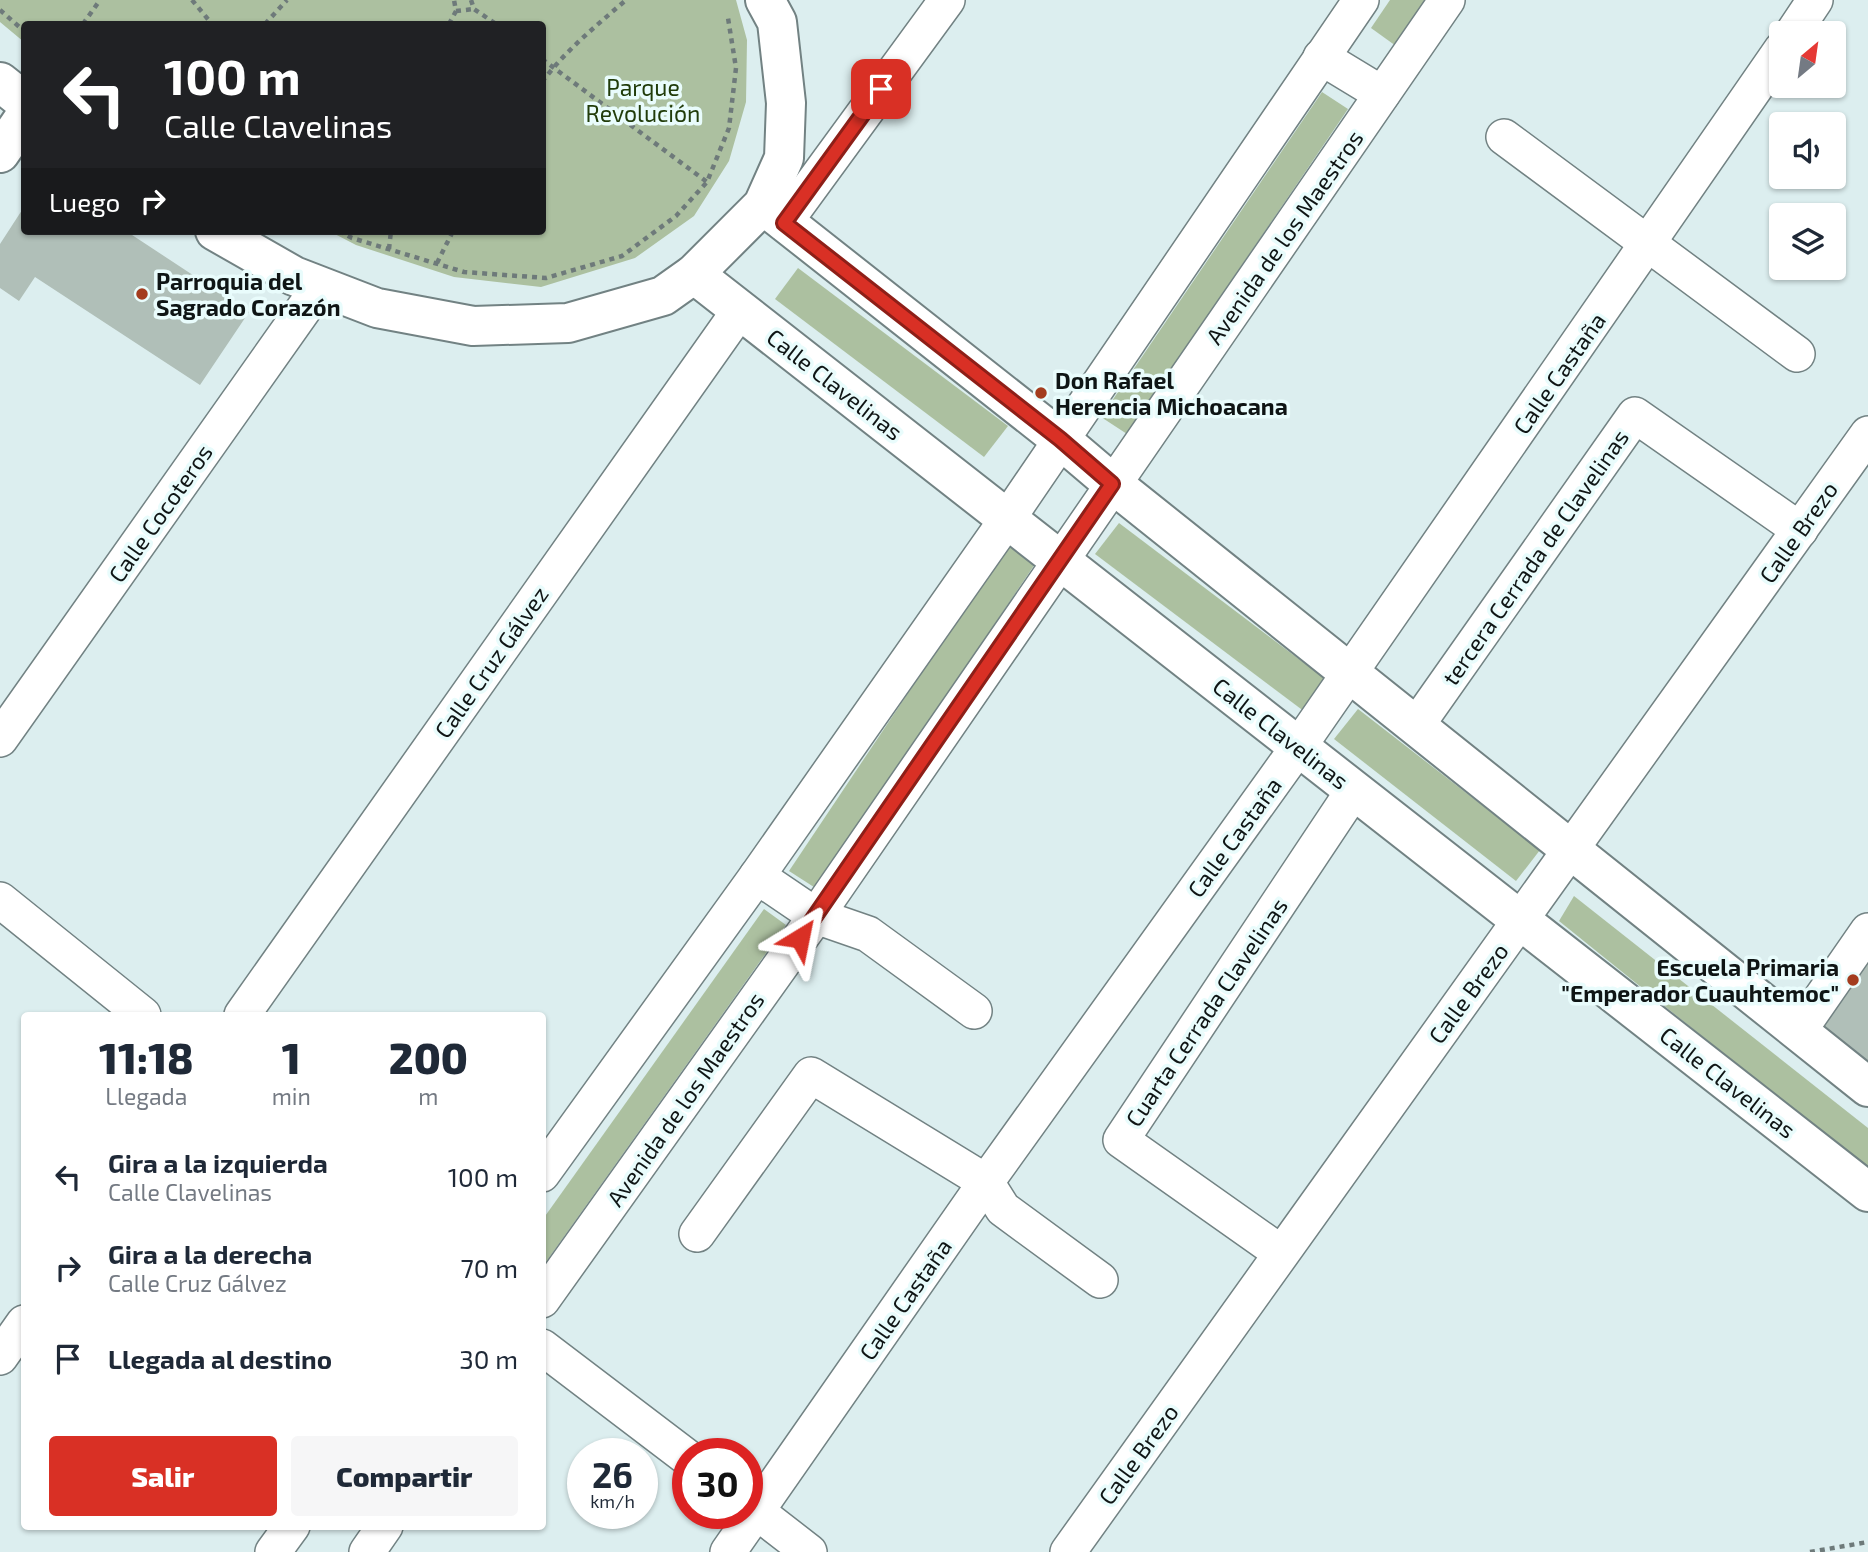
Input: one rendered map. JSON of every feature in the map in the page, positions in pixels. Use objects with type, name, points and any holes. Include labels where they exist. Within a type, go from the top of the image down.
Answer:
[{"type":"street","points":[[765,0],[777,22],[786,103],[784,158],[773,214]]},
{"type":"street","points":[[222,235],[294,276],[377,308],[473,326],[568,323],[663,296],[773,214],[947,0]]},
{"type":"street","points":[[546,1168],[757,876],[1008,518],[1361,0]]},
{"type":"street","name":"Avenida de los Maestros","points":[[546,1294],[816,916],[1447,0]]},
{"type":"street","points":[[1801,21],[1815,0]]},
{"type":"street","points":[[1321,57],[1382,94]]},
{"type":"street","name":"Calle Castaña","points":[[763,1493],[1299,746],[1769,68]]},
{"type":"street","points":[[0,82],[21,100]]},
{"type":"street","points":[[0,153],[21,122]]},
{"type":"street","points":[[1504,137],[1797,354]]},
{"type":"street","points":[[773,214],[1060,439],[1112,484],[1868,1087]]},
{"type":"street","name":"Calle Clavelinas","points":[[694,274],[1868,1192]]},
{"type":"street","name":"Calle Cocoteros","points":[[0,739],[320,286]]},
{"type":"street","name":"Calle Cruz Gálvez","points":[[244,1012],[740,310]]},
{"type":"street","name":"tercera Cerrada de Clavelinas","points":[[1416,726],[1635,415],[1800,530]]},
{"type":"street","name":"Calle Brezo","points":[[1068,1552],[1868,433]]},
{"type":"street","name":"Cuarta Cerrada Clavelinas","points":[[1281,1253],[1121,1140],[1354,790]]},
{"type":"street","points":[[757,876],[816,916],[868,934],[974,1011]]},
{"type":"street","points":[[0,900],[138,1012]]},
{"type":"street","points":[[1798,1032],[1868,931]]},
{"type":"street","points":[[697,1234],[811,1074],[986,1182],[1003,1209],[1101,1280]]},
{"type":"street","points":[[0,1357],[21,1326]]},
{"type":"street","points":[[546,1349],[672,1446]]},
{"type":"street","points":[[763,1516],[809,1552]]},
{"type":"street","name":"Calle Castaña","points":[[728,1552],[741,1529]]},
{"type":"street","points":[[273,1552],[289,1530]]},
{"type":"street","points":[[367,1552],[382,1530]]},
{"type":"path","points":[[85,21],[100,0]]},
{"type":"path","points":[[192,0],[210,21]]},
{"type":"path","points":[[268,21],[287,0]]},
{"type":"path","points":[[451,21],[456,11],[454,0]]},
{"type":"path","points":[[471,0],[474,9],[492,21]]},
{"type":"path","points":[[546,77],[582,37],[626,0]]},
{"type":"path","points":[[456,11],[474,9]]},
{"type":"path","points":[[0,10],[21,28]]},
{"type":"path","points":[[346,235],[464,272],[546,278],[622,256],[676,216],[707,182],[729,128],[736,68],[728,17]]},
{"type":"path","points":[[546,62],[707,182]]},
{"type":"path","points":[[389,249],[391,235]]},
{"type":"path","points":[[437,263],[451,235]]},
{"type":"path","points":[[1810,1552],[1868,1542]]},
{"type":"green space","name":"Parque Revolución","points":[[0,0],[736,0],[747,40],[746,102],[729,161],[694,216],[635,258],[541,287],[454,277],[356,245],[337,235],[546,235],[546,21],[21,21],[21,40],[0,22]]},
{"type":"green space","points":[[1390,0],[1428,0],[1396,46],[1371,28]]},
{"type":"green space","points":[[1322,92],[1348,109],[1127,434],[1101,417]]},
{"type":"green space","points":[[798,268],[1008,426],[984,457],[775,299]]},
{"type":"green space","points":[[1119,523],[1328,681],[1305,712],[1095,554]]},
{"type":"green space","points":[[1007,545],[1035,564],[817,889],[789,871]]},
{"type":"green space","points":[[1358,709],[1540,850],[1516,881],[1334,739]]},
{"type":"green space","points":[[1574,896],[1868,1128],[1868,1170],[1559,921]]},
{"type":"green space","points":[[764,909],[786,925],[546,1262],[546,1215]]},
{"type":"building","name":"Parroquia del Sagrado Corazón","points":[[21,212],[21,235],[132,235],[249,312],[200,385],[35,277],[19,301],[0,288],[0,244]]},
{"type":"building","name":"Escuela Primaria \"Emperador Cuauhtemoc\"","points":[[1868,942],[1868,1065],[1808,1018]]},
{"type":"place","name":"Parroquia del Sagrado Corazón","points":[[142,294]]},
{"type":"place","name":"Don Rafael Herencia Michoacana","points":[[1041,393]]},
{"type":"place","name":"Escuela Primaria \"Emperador Cuauhtemoc\"","points":[[1853,980]]},
{"type":"route","points":[[800,938],[1062,561],[1112,484],[1060,439],[784,223],[881,89]]}]
